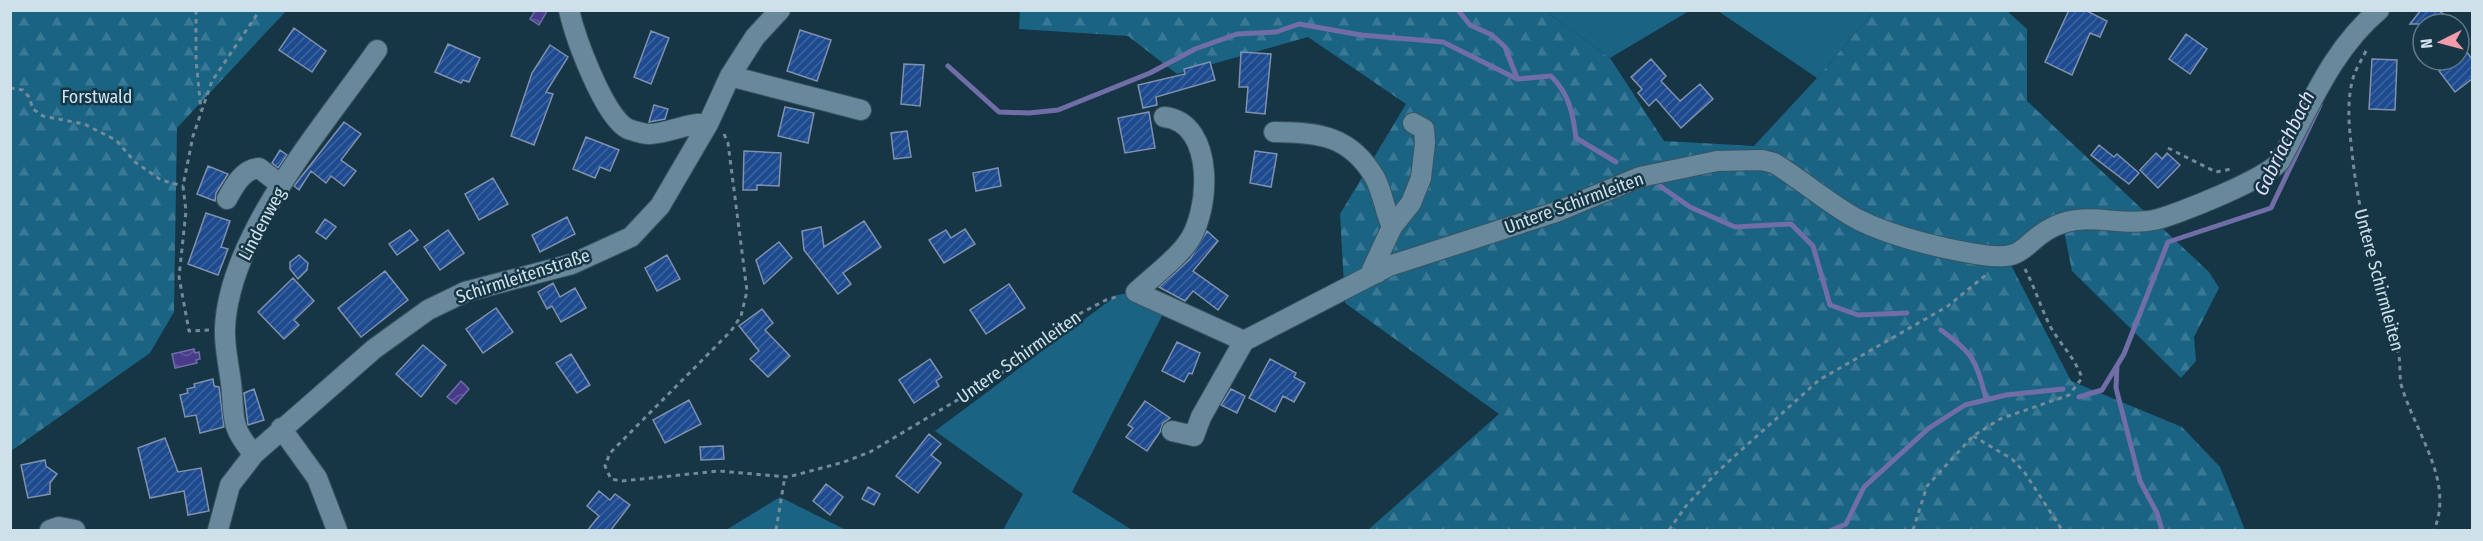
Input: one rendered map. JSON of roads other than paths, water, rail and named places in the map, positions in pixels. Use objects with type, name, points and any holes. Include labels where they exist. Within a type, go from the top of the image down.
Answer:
[{"type":"street","points":[[569,10],[595,82],[611,111],[626,128],[647,134],[666,132],[695,122],[708,124]]},
{"type":"street","name":"Schirmleitenstraße","points":[[218,531],[230,484],[254,454],[374,349],[428,310],[465,292],[572,264],[631,237],[660,206],[708,124],[730,76],[755,37],[780,10]]},
{"type":"street","name":"Untere Schirmleiten","points":[[1244,341],[1389,266],[1556,212],[1640,177],[1717,161],[1762,160],[1774,163],[1856,218],[1886,232],[1982,255],[2012,256],[2055,226],[2090,218],[2154,220],[2262,176],[2280,161],[2326,75],[2346,44],[2379,10]]},
{"type":"street","name":"Lindenweg","points":[[254,454],[240,439],[232,420],[225,329],[233,285],[246,248],[281,186],[377,50]]},
{"type":"street","points":[[730,76],[861,110]]},
{"type":"street","points":[[1164,117],[1175,118],[1193,132],[1200,145],[1203,169],[1201,209],[1187,244],[1136,292],[1244,341],[1194,436],[1172,431]]},
{"type":"street","points":[[1377,273],[1372,270],[1392,227],[1411,203],[1421,178],[1425,143],[1424,129],[1413,123]]},
{"type":"street","points":[[1274,132],[1305,132],[1332,138],[1357,153],[1375,179],[1392,227]]},
{"type":"street","points":[[227,199],[236,182],[253,169],[259,168],[281,186]]},
{"type":"street","points":[[281,428],[317,478],[337,531]]},
{"type":"street","points":[[50,531],[59,527],[75,531]]},
{"type":"water","points":[[535,11],[547,11],[539,25],[530,19]]},
{"type":"water","points":[[194,349],[195,353],[199,352],[200,359],[196,360],[197,363],[175,368],[172,354]]},
{"type":"water","points":[[461,381],[469,389],[456,404],[447,397]]},
{"type":"waterway","points":[[1458,10],[1470,25],[1492,35],[1505,47],[1517,78]]},
{"type":"waterway","points":[[948,66],[999,112],[1029,113],[1058,110],[1150,73],[1195,49],[1237,34],[1276,32],[1299,24],[1361,35],[1443,42],[1517,79],[1551,76],[1569,104],[1576,138],[1616,162]]},
{"type":"waterway","name":"Gabriachbach","points":[[2079,397],[2102,390],[2124,354],[2168,242],[2271,208],[2320,105]]},
{"type":"waterway","points":[[1660,186],[1690,207],[1735,227],[1791,224],[1813,246],[1830,305],[1858,315],[1907,313]]},
{"type":"waterway","points":[[1941,330],[1972,358],[1986,398]]},
{"type":"waterway","points":[[2117,366],[2116,388],[2140,481],[2157,513],[2162,530]]},
{"type":"waterway","name":"Gabriachbach","points":[[1832,530],[1846,524],[1864,487],[1929,428],[1965,405],[2006,395],[2063,389]]},
{"type":"park label","name":"Forstwald","points":[[97,97]]}]
